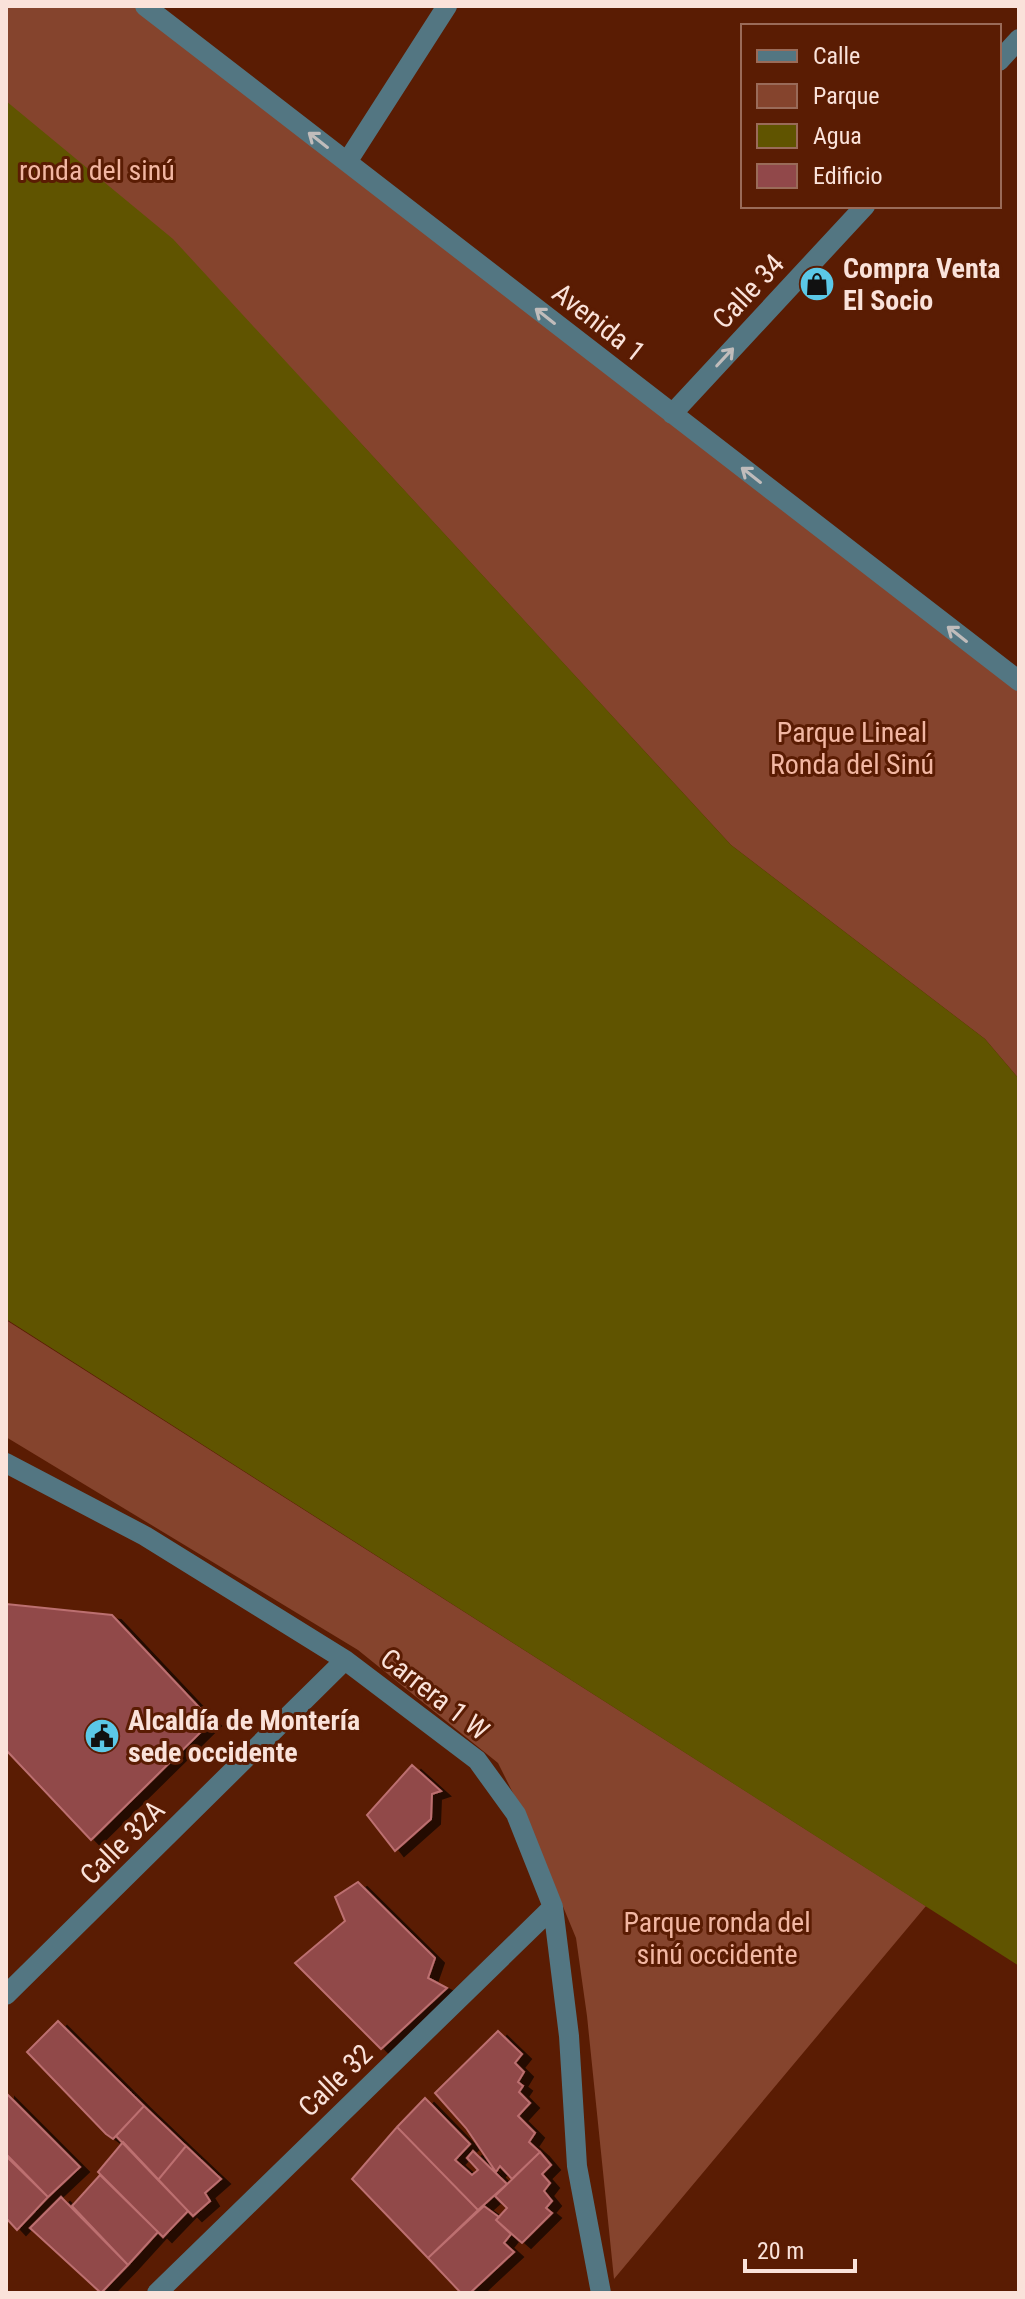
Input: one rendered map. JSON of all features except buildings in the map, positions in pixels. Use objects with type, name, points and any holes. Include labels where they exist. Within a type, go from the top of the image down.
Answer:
[{"type":"street","name":"Avenida 1","points":[[145,6],[1019,681]]},
{"type":"street","points":[[347,162],[447,6]]},
{"type":"street","points":[[1001,59],[1019,39]]},
{"type":"street","name":"Calle 34","points":[[672,414],[863,208]]},
{"type":"street","name":"Carrera 1 W","points":[[6,1463],[145,1536],[345,1660],[477,1760],[516,1814],[553,1907],[569,2036],[577,2166],[598,2292]]},
{"type":"street","name":"Calle 32A","points":[[6,1995],[345,1660]]},
{"type":"street","name":"Calle 32","points":[[157,2293],[553,1907]]},
{"type":"green space","name":"Parque Lineal Ronda del Sinú","points":[[6,6],[138,6],[1019,685],[1019,1079],[985,1039],[731,845],[341,422],[6,171]]},
{"type":"green space","name":"Parque ronda del sinú occidente","points":[[6,1320],[926,1906],[614,2279],[576,1938],[531,1829],[498,1763],[358,1650],[6,1437]]},
{"type":"water","points":[[6,101],[173,239],[731,845],[985,1039],[1019,1079],[1019,1966],[6,1319]]},
{"type":"place","name":"Compra Venta El Socio","points":[[817,284]]},
{"type":"place","name":"Alcaldía de Montería sede occidente","points":[[102,1736]]},
{"type":"park label","name":"ronda del sinú","points":[[97,170]]}]
